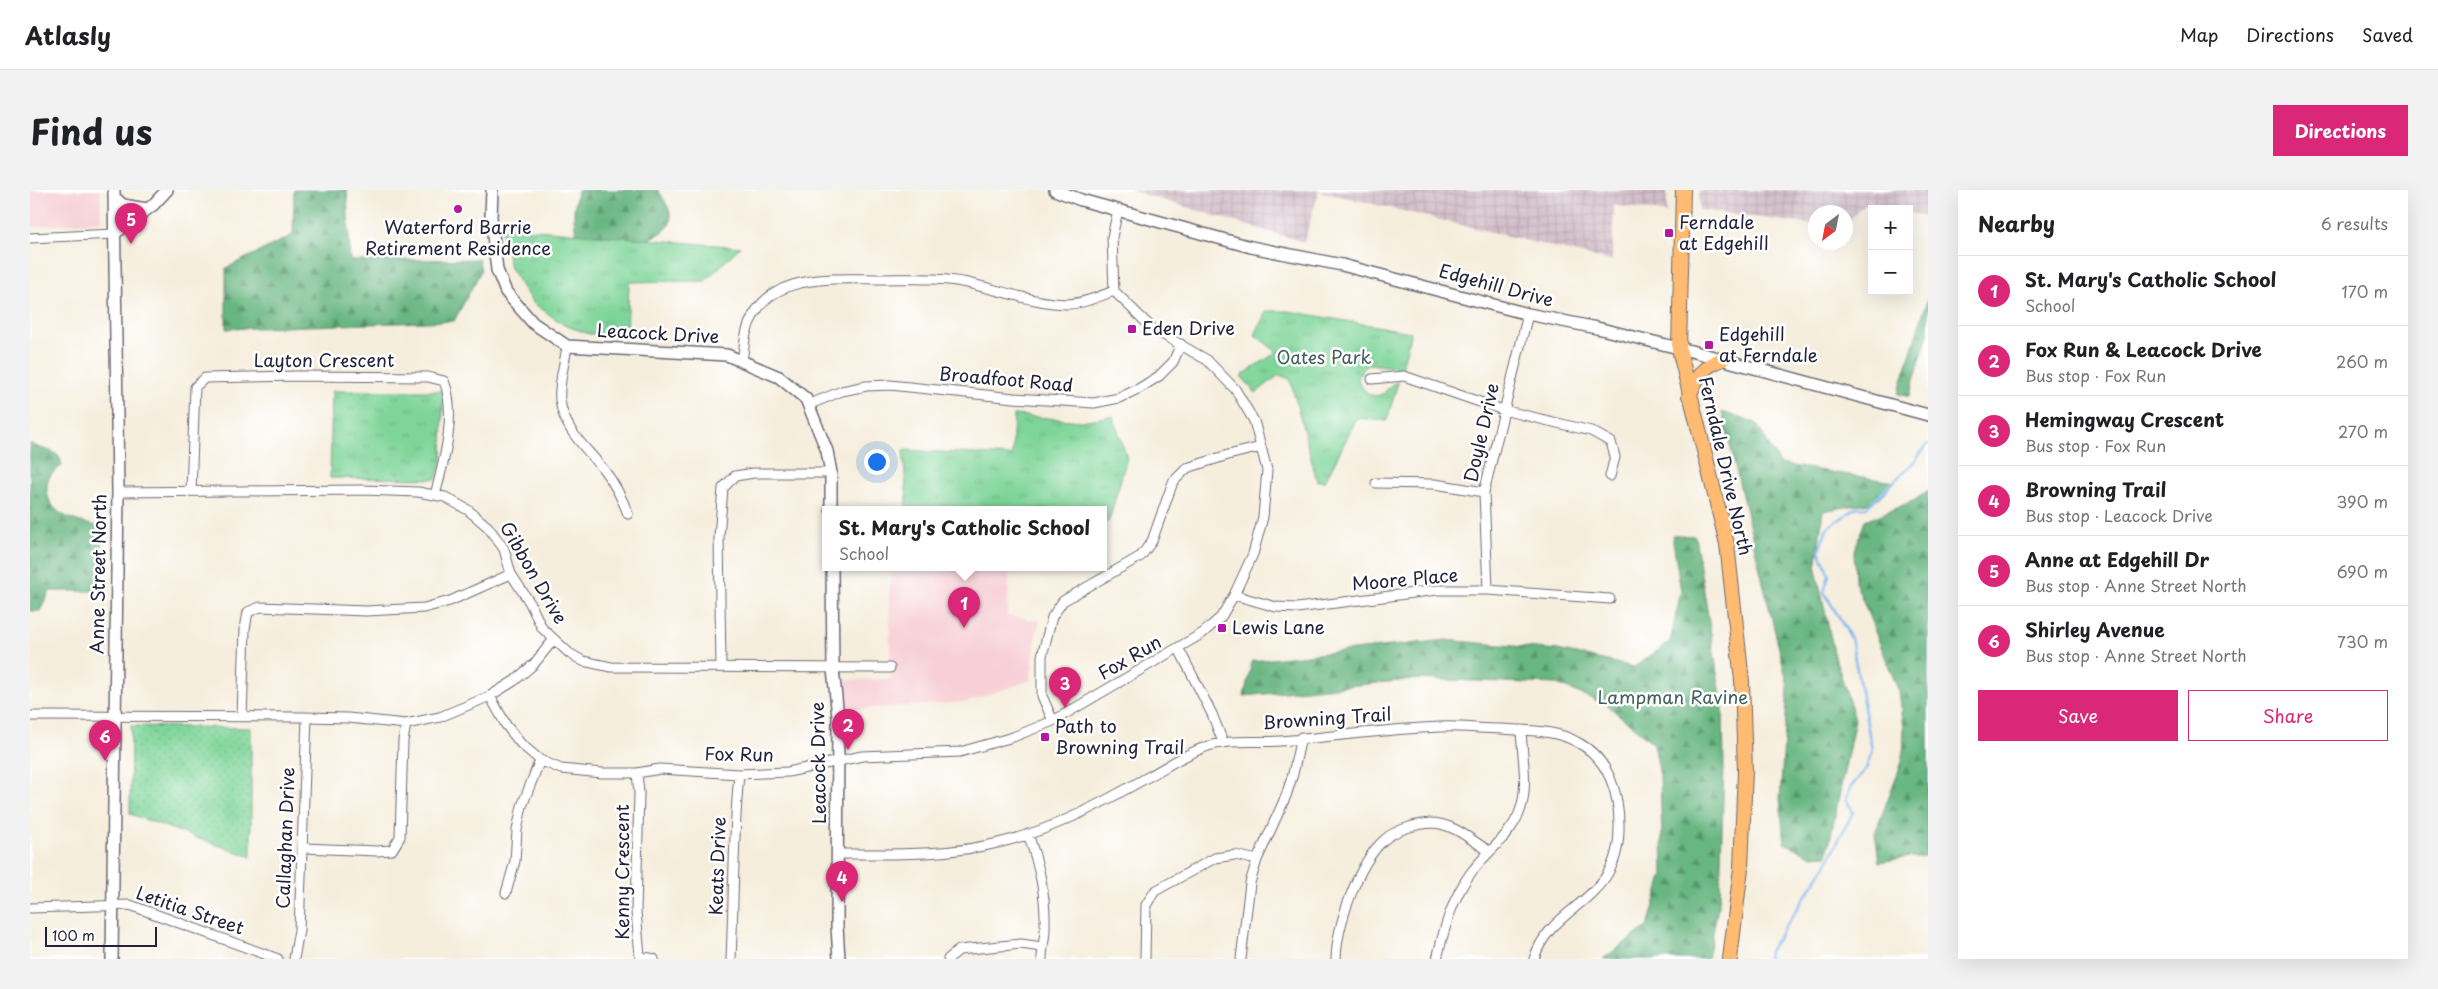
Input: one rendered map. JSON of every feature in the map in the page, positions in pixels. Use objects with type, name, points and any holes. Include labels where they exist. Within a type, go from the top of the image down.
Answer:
[{"type":"main road","name":"Ferndale Drive North","points":[[1683,190],[1679,349],[1689,396],[1727,544],[1742,681],[1745,771],[1741,868],[1730,959]]},
{"type":"main road","points":[[1689,396],[1699,375],[1708,365],[1723,359]]},
{"type":"street","points":[[30,238],[114,234],[147,209],[167,190]]},
{"type":"street","points":[[492,190],[491,217],[497,270],[506,292],[533,323],[567,346],[560,398],[564,418],[573,435],[604,470],[618,490],[628,514]]},
{"type":"street","name":"Edgehill Drive","points":[[1055,190],[1118,210],[1252,247],[1342,265],[1528,314],[1597,328],[1723,359],[1928,415]]},
{"type":"street","points":[[114,194],[123,205],[147,209]]},
{"type":"street","name":"Anne Street North","points":[[112,959],[118,492],[114,194]]},
{"type":"street","points":[[742,360],[746,333],[752,320],[770,297],[792,284],[816,279],[943,279],[966,282],[1027,299],[1068,304],[1085,301],[1114,291],[1112,236],[1118,210]]},
{"type":"street","name":"Fox Run","points":[[490,696],[506,725],[521,744],[540,760],[561,769],[637,773],[660,769],[739,774],[788,772],[862,756],[960,752],[1013,737],[1053,721],[1179,649],[1221,617],[1234,595],[1253,554],[1263,517],[1266,470],[1254,421],[1235,389],[1207,360],[1153,329],[1114,291]]},
{"type":"street","name":"Doyle Drive","points":[[1488,590],[1484,492],[1528,314]]},
{"type":"street","name":"Broadfoot Road","points":[[808,405],[842,391],[866,386],[890,386],[1014,398],[1094,403],[1119,398],[1159,376],[1173,362],[1181,344]]},
{"type":"street","name":"Leacock Drive","points":[[567,346],[726,355],[742,360],[779,377],[806,400],[827,451],[831,474],[831,506]]},
{"type":"street","name":"Layton Crescent","points":[[191,491],[195,387],[206,378],[298,376],[428,377],[444,381],[450,396],[445,457],[435,495]]},
{"type":"street","points":[[1372,379],[1404,376],[1503,410],[1591,431],[1610,442],[1615,456],[1610,476]]},
{"type":"street","points":[[1053,721],[1042,696],[1042,656],[1052,617],[1063,601],[1141,556],[1152,541],[1172,482],[1187,468],[1228,454],[1261,448]]},
{"type":"street","points":[[720,666],[719,538],[722,488],[734,476],[754,473],[831,474]]},
{"type":"street","points":[[1376,483],[1436,484],[1484,492]]},
{"type":"street","name":"Gibbon Drive","points":[[118,492],[363,490],[445,497],[468,510],[488,526],[504,549],[511,574],[530,602],[542,628],[569,653],[583,661],[611,667],[695,669],[720,666],[833,669],[890,668]]},
{"type":"street","name":"Leacock Drive","points":[[832,571],[833,669],[838,716],[837,926],[839,959]]},
{"type":"street","points":[[242,717],[245,629],[248,612],[260,607],[366,611],[424,608],[450,601],[511,574]]},
{"type":"street","name":"Moore Place","points":[[1234,595],[1276,607],[1297,608],[1437,590],[1488,590],[1610,599]]},
{"type":"street","points":[[30,716],[307,717],[348,718],[406,724],[440,717],[490,696],[514,681],[534,664],[554,639]]},
{"type":"street","points":[[1179,649],[1212,714],[1223,742]]},
{"type":"street","name":"Callaghan Drive","points":[[294,959],[299,930],[307,717]]},
{"type":"street","points":[[303,848],[392,850],[400,837],[403,741],[406,724]]},
{"type":"street","name":"Browning Trail","points":[[838,854],[942,853],[1001,842],[1084,813],[1201,748],[1223,742],[1281,741],[1301,737],[1441,727],[1556,733],[1579,742],[1599,759],[1613,782],[1618,807],[1619,833],[1615,857],[1604,881],[1587,899],[1566,914],[1548,932],[1534,959]]},
{"type":"street","points":[[1436,959],[1445,925],[1456,897],[1470,875],[1508,831],[1520,810],[1524,788],[1521,730]]},
{"type":"street","points":[[1241,959],[1250,883],[1257,860],[1286,796],[1301,737]]},
{"type":"street","points":[[506,893],[515,861],[517,830],[522,806],[540,760]]},
{"type":"street","name":"Kenny Crescent","points":[[637,773],[639,793],[636,912],[640,956],[654,959]]},
{"type":"street","name":"Keats Drive","points":[[731,959],[735,867],[734,831],[739,774]]},
{"type":"street","points":[[1336,959],[1336,947],[1350,900],[1369,857],[1385,839],[1407,828],[1431,823],[1453,828],[1489,851]]},
{"type":"street","points":[[1028,834],[1040,866],[1043,886],[1045,929],[1042,959]]},
{"type":"street","points":[[1145,959],[1146,905],[1155,891],[1215,858],[1234,855],[1257,860]]},
{"type":"street","name":"Letitia Street","points":[[30,908],[130,905],[278,959]]},
{"type":"street","points":[[948,959],[959,950],[1020,944],[1042,947]]},
{"type":"shaded area","points":[[30,190],[100,190],[101,221],[30,227]]},
{"type":"shaded area","points":[[1129,190],[1667,190],[1667,213],[1614,205],[1612,261],[1319,191],[1304,242]]},
{"type":"shaded area","points":[[1699,190],[1928,190],[1928,217],[1913,214],[1913,205],[1864,204],[1853,216],[1853,205],[1808,205],[1808,224],[1699,210]]},
{"type":"shaded area","points":[[892,571],[1010,571],[1007,616],[1040,621],[1036,635],[1031,680],[966,702],[848,710],[845,680],[891,679],[889,593]]},
{"type":"green space","points":[[294,190],[347,190],[350,261],[479,259],[481,271],[454,321],[226,329],[226,268],[293,235]]},
{"type":"green space","points":[[578,190],[658,190],[668,207],[671,220],[664,231],[646,240],[576,233],[574,212]]},
{"type":"green space","points":[[501,227],[740,247],[705,281],[629,282],[627,337],[589,334],[564,325],[532,302],[510,268]]},
{"type":"green space","points":[[1928,297],[1928,334],[1909,397],[1898,394]]},
{"type":"green space","name":"Oates Park","points":[[1266,311],[1288,311],[1411,332],[1402,368],[1369,364],[1362,370],[1358,379],[1361,386],[1367,392],[1374,395],[1382,394],[1398,382],[1387,421],[1357,418],[1325,481],[1317,481],[1290,379],[1279,375],[1256,393],[1241,376],[1277,352],[1255,335]]},
{"type":"green space","points":[[332,391],[443,391],[442,461],[436,479],[330,478]]},
{"type":"green space","points":[[1722,412],[1756,423],[1780,464],[1895,482],[1874,502],[1823,511],[1816,569],[1835,657],[1855,719],[1827,855],[1813,856],[1784,843],[1780,798],[1788,686]]},
{"type":"green space","points":[[1014,415],[1081,421],[1113,416],[1127,458],[1109,521],[1107,522],[1107,506],[906,506],[903,450],[1012,456]]},
{"type":"green space","points":[[30,443],[54,453],[61,460],[62,466],[52,474],[47,483],[49,500],[54,507],[60,513],[76,521],[102,527],[102,591],[50,591],[40,611],[30,611]]},
{"type":"green space","points":[[1928,490],[1928,857],[1910,857],[1879,862],[1875,833],[1903,759],[1904,727],[1899,692],[1855,581],[1854,550],[1865,521],[1915,500]]},
{"type":"green space","name":"Lampman Ravine","points":[[1672,535],[1695,536],[1723,708],[1724,766],[1720,896],[1708,959],[1603,959],[1648,926],[1663,873],[1660,776],[1654,744],[1607,705],[1557,684],[1420,679],[1244,696],[1252,661],[1446,640],[1558,650],[1634,667],[1670,642],[1681,591]]},
{"type":"green space","points":[[131,726],[251,728],[251,857],[130,814]]},
{"type":"waterway","points":[[1826,865],[1853,812],[1846,799],[1850,788],[1866,769],[1872,750],[1851,638],[1824,592],[1829,575],[1819,550],[1827,528],[1856,508],[1867,507],[1913,463],[1928,444]]},
{"type":"waterway","points":[[1768,959],[1769,951],[1826,865]]},
{"type":"place","name":"Waterford Barrie Retirement Residence","points":[[458,209]]},
{"type":"place","name":"Ferndale at Edgehill","points":[[1669,233]]},
{"type":"place","name":"Anne at Edgehill Dr","points":[[131,244]]},
{"type":"place","name":"Eden Drive","points":[[1132,329]]},
{"type":"place","name":"Edgehill at Ferndale","points":[[1709,345]]},
{"type":"place","name":"St. Mary's Catholic School","points":[[964,628]]},
{"type":"place","name":"Lewis Lane","points":[[1222,628]]},
{"type":"place","name":"Hemingway Crescent","points":[[1065,708]]},
{"type":"place","name":"Path to Browning Trail","points":[[1045,737]]},
{"type":"place","name":"Fox Run & Leacock Drive","points":[[848,750]]},
{"type":"place","name":"Shirley Avenue","points":[[105,761]]},
{"type":"place","name":"Browning Trail","points":[[842,902]]}]
